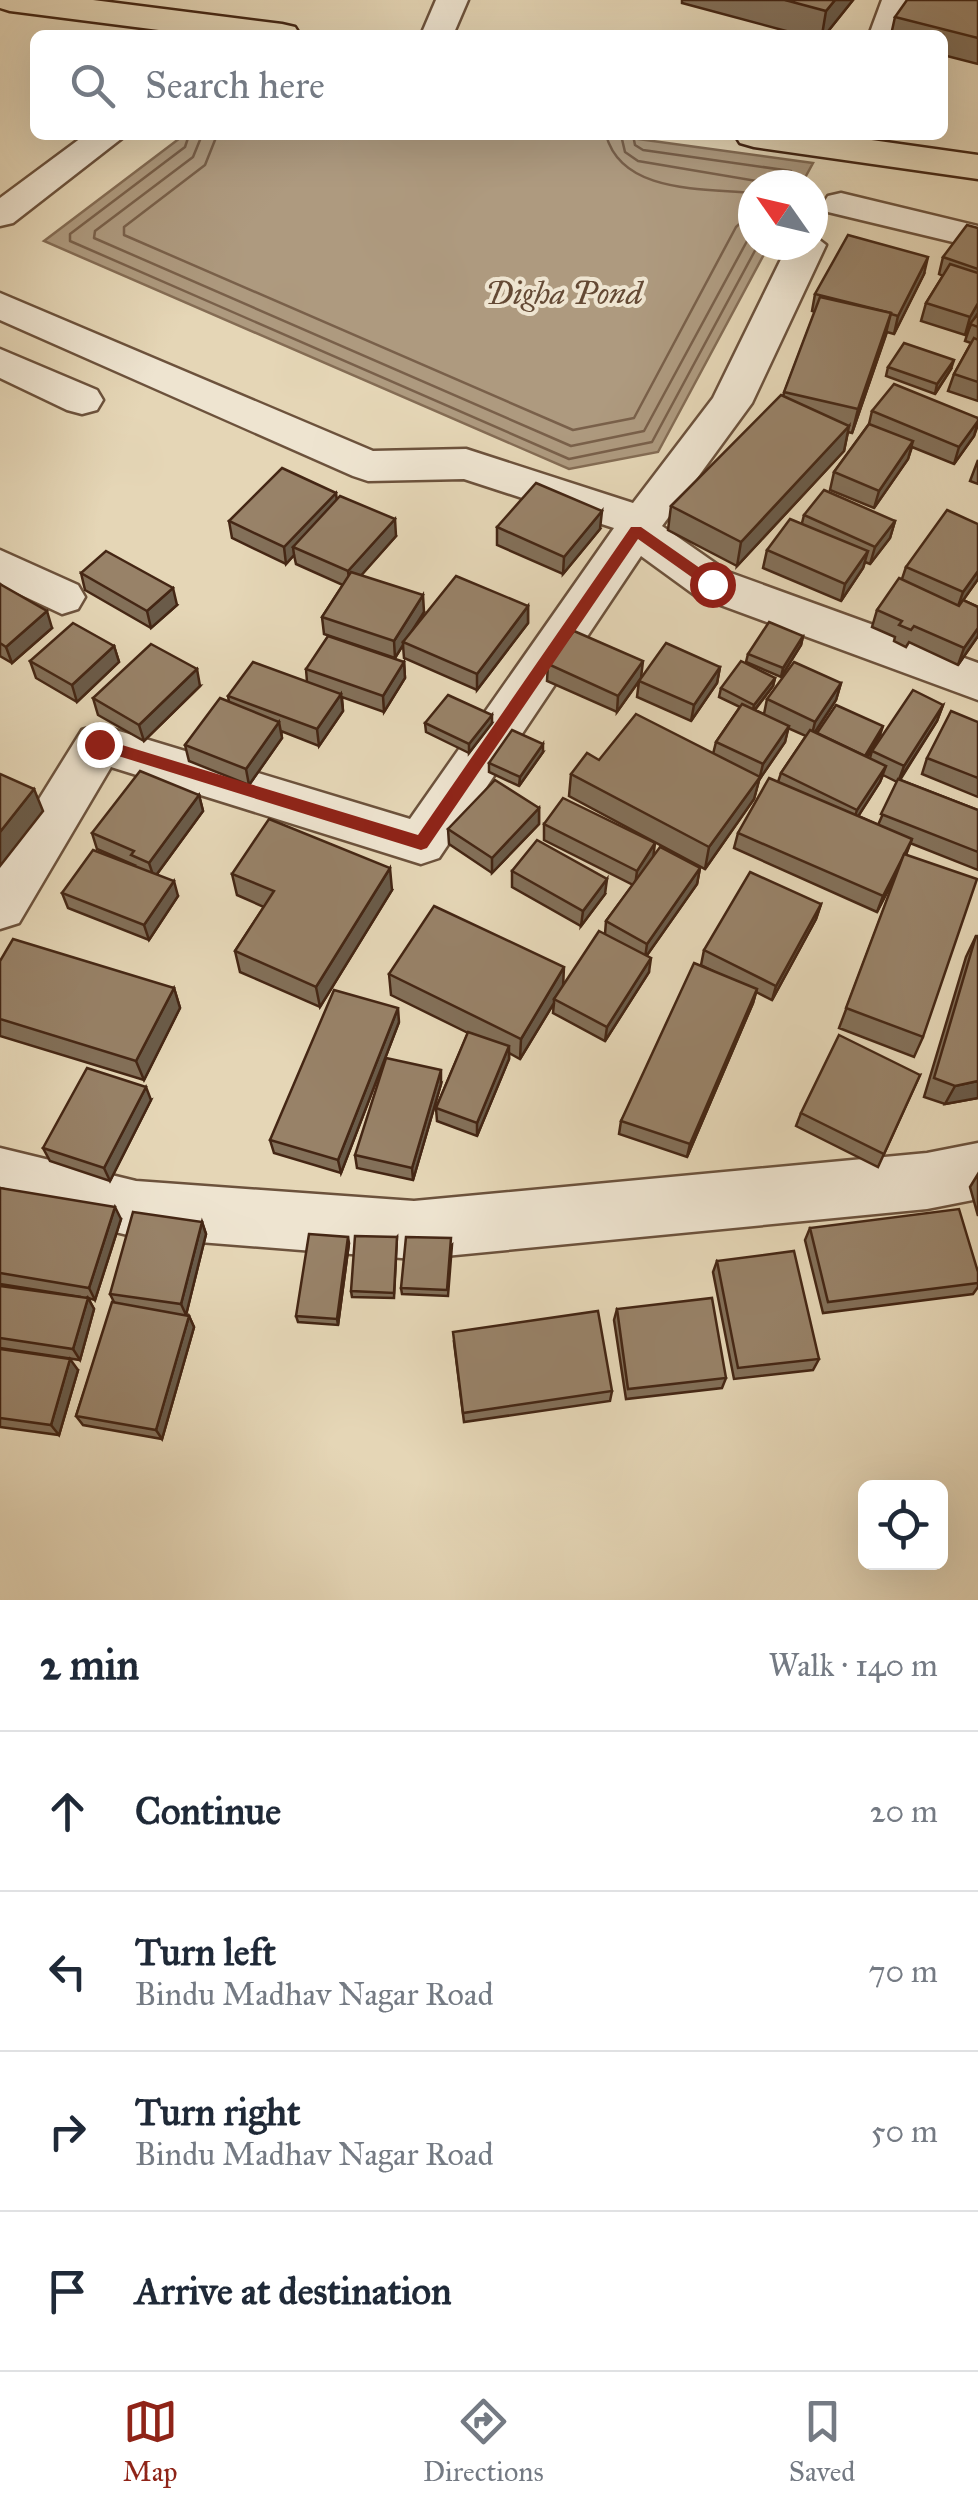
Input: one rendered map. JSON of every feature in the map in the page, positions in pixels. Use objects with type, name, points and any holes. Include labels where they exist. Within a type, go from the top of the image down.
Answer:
[{"type":"main road","points":[[10,0],[243,30]]},
{"type":"main road","points":[[0,31],[30,34]]},
{"type":"main road","points":[[948,128],[978,132]]},
{"type":"main road","points":[[823,140],[978,167]]},
{"type":"street","points":[[439,30],[452,0]]},
{"type":"street","points":[[887,30],[898,0]]},
{"type":"street","points":[[0,215],[101,140]]},
{"type":"street","points":[[828,219],[841,204],[850,142]]},
{"type":"street","points":[[841,204],[978,237]]},
{"type":"street","points":[[0,907],[99,744],[421,843],[640,526],[732,402],[801,260]]},
{"type":"street","points":[[0,305],[368,466],[466,464],[640,526],[712,584],[978,682]]},
{"type":"street","points":[[0,362],[82,400]]},
{"type":"street","points":[[0,566],[62,597]]},
{"type":"street","points":[[0,1176],[136,1209],[414,1230],[926,1180],[978,1171]]},
{"type":"water","name":"Digha Pond","points":[[177,140],[645,140],[813,163],[809,170],[738,170],[738,260],[761,260],[658,452],[569,469],[44,241]]},
{"type":"building","points":[[785,0],[835,0],[826,11]]},
{"type":"building","points":[[907,0],[978,0],[978,38],[948,30],[895,17]]},
{"type":"building","points":[[967,225],[978,228],[978,269],[943,257]]},
{"type":"building","points":[[848,235],[928,257],[898,316],[815,294]]},
{"type":"building","points":[[950,264],[978,273],[978,303],[970,317],[926,303]]},
{"type":"building","points":[[820,297],[891,313],[858,409],[784,392]]},
{"type":"building","points":[[974,338],[978,340],[978,382],[954,374]]},
{"type":"building","points":[[904,343],[954,360],[937,384],[888,367]]},
{"type":"building","points":[[894,384],[978,421],[959,447],[872,411]]},
{"type":"building","points":[[781,395],[849,426],[741,542],[671,506]]},
{"type":"building","points":[[869,424],[913,441],[879,491],[834,472]]},
{"type":"building","points":[[282,468],[336,493],[284,547],[229,521]]},
{"type":"building","points":[[536,483],[602,511],[564,557],[497,527]]},
{"type":"building","points":[[824,490],[895,521],[875,547],[804,515]]},
{"type":"building","points":[[340,496],[395,519],[348,571],[293,547]]},
{"type":"building","points":[[947,510],[978,524],[978,571],[963,592],[906,567]]},
{"type":"building","points":[[790,519],[868,551],[845,584],[767,550]]},
{"type":"building","points":[[106,551],[173,588],[147,611],[81,573]]},
{"type":"building","points":[[351,572],[423,595],[394,641],[322,617]]},
{"type":"building","points":[[456,576],[528,606],[477,674],[403,642]]},
{"type":"building","points":[[899,578],[959,606],[963,600],[978,607],[978,628],[964,648],[914,626],[911,630],[899,625],[902,621],[877,610]]},
{"type":"building","points":[[0,584],[47,611],[6,647],[0,643]]},
{"type":"building","points":[[769,622],[803,636],[783,668],[748,654]]},
{"type":"building","points":[[73,623],[114,646],[72,685],[30,661]]},
{"type":"building","points":[[574,631],[643,661],[618,696],[548,664]]},
{"type":"building","points":[[328,636],[404,662],[383,696],[306,669]]},
{"type":"building","points":[[666,643],[720,667],[694,705],[639,681]]},
{"type":"building","points":[[151,644],[197,669],[139,725],[93,698]]},
{"type":"building","points":[[741,661],[775,678],[754,705],[721,688]]},
{"type":"building","points":[[253,662],[341,694],[317,729],[228,696]]},
{"type":"building","points":[[794,662],[841,683],[815,722],[767,699]]},
{"type":"building","points":[[913,690],[943,705],[904,766],[872,751]]},
{"type":"building","points":[[448,695],[492,715],[469,744],[425,723]]},
{"type":"building","points":[[220,698],[279,722],[246,769],[185,745]]},
{"type":"building","points":[[742,704],[789,726],[763,764],[716,742]]},
{"type":"building","points":[[836,705],[883,726],[865,756],[817,733]]},
{"type":"building","points":[[951,711],[978,722],[978,778],[927,758]]},
{"type":"building","points":[[636,714],[760,777],[709,847],[571,774],[587,753],[599,760]]},
{"type":"building","points":[[512,730],[543,744],[520,777],[489,763]]},
{"type":"building","points":[[810,730],[886,766],[857,810],[781,773]]},
{"type":"building","points":[[140,771],[199,795],[149,863],[131,855],[134,851],[92,833]]},
{"type":"building","points":[[0,774],[34,789],[0,832]]},
{"type":"building","points":[[769,778],[912,839],[883,896],[738,833]]},
{"type":"building","points":[[898,779],[978,810],[978,852],[881,814]]},
{"type":"building","points":[[495,780],[539,808],[492,858],[448,829]]},
{"type":"building","points":[[563,798],[655,843],[637,871],[544,824]]},
{"type":"building","points":[[269,819],[390,868],[316,987],[235,951],[274,891],[232,874]]},
{"type":"building","points":[[537,840],[607,879],[583,911],[512,871]]},
{"type":"building","points":[[660,847],[700,868],[647,944],[606,921]]},
{"type":"building","points":[[93,850],[174,881],[144,925],[62,893]]},
{"type":"building","points":[[904,854],[977,879],[923,1037],[846,1008]]},
{"type":"building","points":[[750,872],[821,904],[776,986],[704,950]]},
{"type":"building","points":[[434,906],[564,967],[521,1039],[389,974]]},
{"type":"building","points":[[599,931],[651,958],[607,1027],[554,999]]},
{"type":"building","points":[[976,936],[978,1081],[955,1086],[934,1078]]},
{"type":"building","points":[[13,939],[174,988],[136,1061],[0,1019],[0,961]]},
{"type":"building","points":[[694,963],[757,989],[690,1144],[621,1121]]},
{"type":"building","points":[[334,990],[398,1008],[338,1160],[270,1140]]},
{"type":"building","points":[[468,1032],[509,1046],[477,1123],[436,1108]]},
{"type":"building","points":[[839,1035],[920,1075],[884,1154],[801,1113]]},
{"type":"building","points":[[386,1058],[441,1070],[412,1168],[355,1155]]},
{"type":"building","points":[[87,1068],[146,1087],[104,1168],[43,1148]]},
{"type":"building","points":[[0,1188],[115,1207],[89,1288],[0,1273]]},
{"type":"building","points":[[959,1209],[978,1283],[828,1302],[810,1228]]},
{"type":"building","points":[[133,1212],[202,1222],[181,1304],[110,1294]]},
{"type":"building","points":[[309,1234],[348,1237],[337,1319],[296,1316]]},
{"type":"building","points":[[355,1236],[397,1237],[394,1293],[351,1291]]},
{"type":"building","points":[[406,1237],[451,1238],[447,1290],[401,1288]]},
{"type":"building","points":[[794,1251],[819,1359],[738,1368],[717,1261]]},
{"type":"building","points":[[0,1286],[88,1298],[73,1349],[0,1338]]},
{"type":"building","points":[[712,1298],[726,1378],[628,1389],[617,1309]]},
{"type":"building","points":[[112,1302],[189,1316],[156,1430],[76,1416]]},
{"type":"building","points":[[598,1311],[612,1391],[463,1413],[453,1332]]},
{"type":"building","points":[[0,1349],[70,1359],[51,1425],[0,1418]]},
{"type":"route","points":[[99,744],[421,843],[636,530],[712,584]]}]
